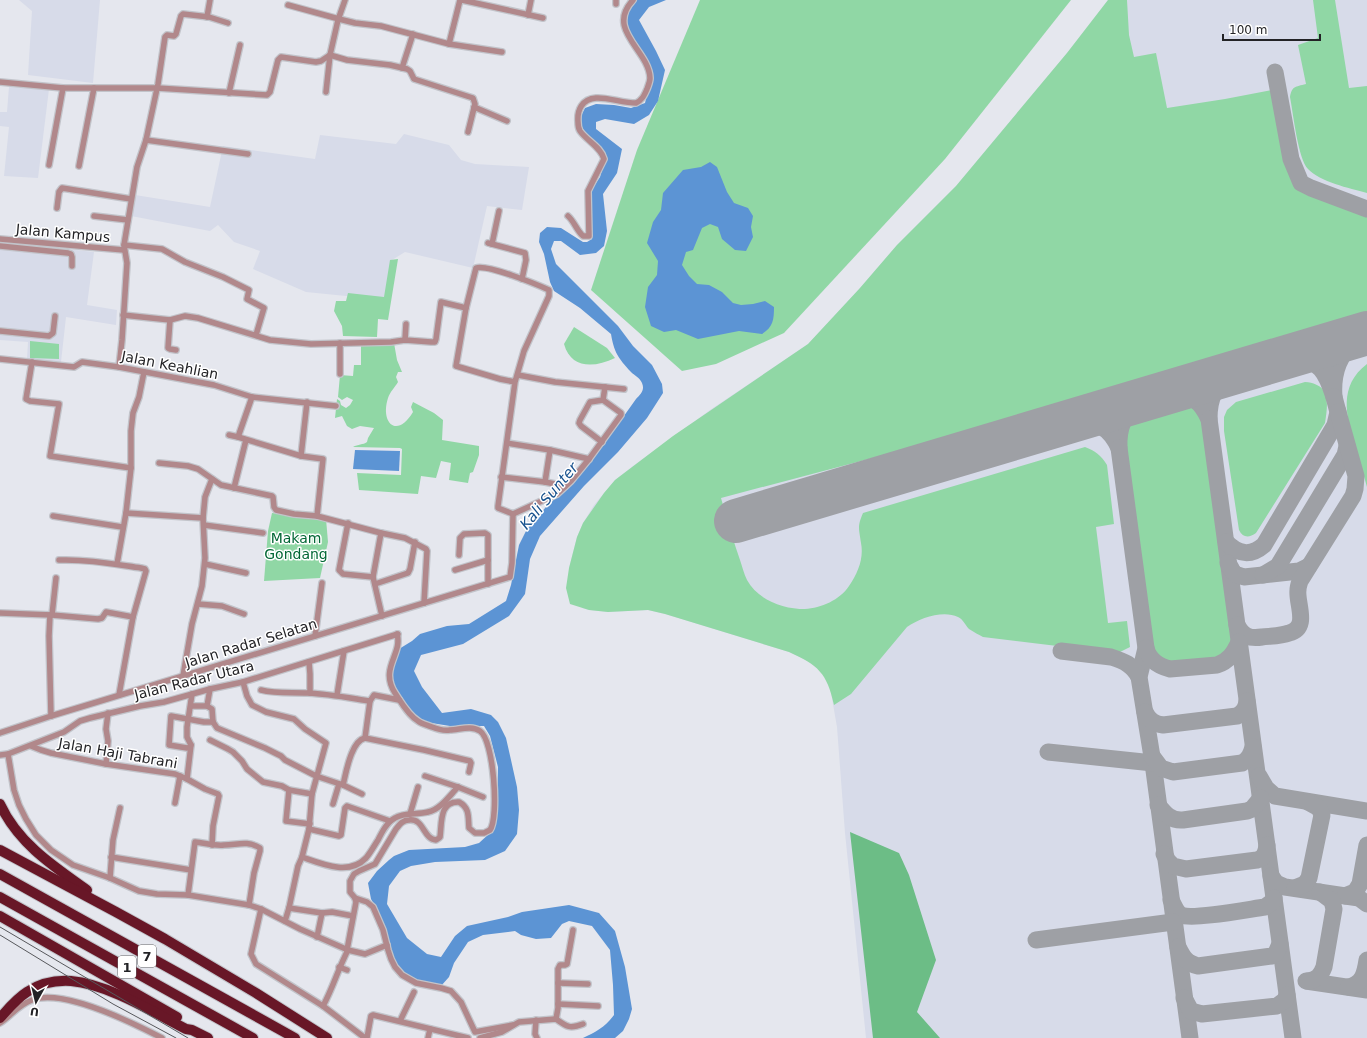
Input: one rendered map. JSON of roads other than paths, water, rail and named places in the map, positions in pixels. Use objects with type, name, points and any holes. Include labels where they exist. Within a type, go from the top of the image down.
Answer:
[{"type":"highway","points":[[0,804],[5,816],[27,843],[49,863],[116,912]]},
{"type":"highway","points":[[0,850],[116,912],[256,993],[327,1038]]},
{"type":"highway","name":"7","points":[[0,874],[295,1038]]},
{"type":"highway","name":"1","points":[[0,897],[253,1038]]},
{"type":"highway","points":[[0,916],[187,1023],[192,1030]]},
{"type":"highway","points":[[0,1018],[11,1004],[36,987],[52,982],[81,982],[110,992],[186,1029],[192,1030],[208,1038]]},
{"type":"highway","points":[[110,992],[136,993]]},
{"type":"street","points":[[207,17],[210,0]]},
{"type":"street","points":[[326,92],[330,55],[345,0]]},
{"type":"street","points":[[449,44],[461,0],[543,18]]},
{"type":"street","points":[[528,15],[531,0]]},
{"type":"street","points":[[568,216],[571,218],[580,234],[589,236],[588,191],[604,159],[603,155],[580,131],[577,116],[579,108],[587,101],[597,98],[636,103],[641,101],[650,81],[648,68],[627,34],[624,22],[626,9],[633,0]]},
{"type":"street","points":[[288,5],[355,23],[381,26],[449,44],[502,52]]},
{"type":"street","points":[[118,367],[128,263],[124,247],[137,167],[146,140],[166,36],[174,36],[183,14],[207,17],[228,23]]},
{"type":"street","points":[[402,68],[413,34]]},
{"type":"street","points":[[229,93],[240,45]]},
{"type":"street","points":[[330,55],[352,61],[390,65],[409,70],[414,79],[473,98],[474,107],[468,132]]},
{"type":"street","points":[[0,82],[63,88],[157,88],[269,94],[278,60],[281,57],[320,62],[330,55]]},
{"type":"street","points":[[49,165],[63,88]]},
{"type":"street","points":[[79,166],[94,88]]},
{"type":"street","points":[[474,107],[507,121]]},
{"type":"street","points":[[146,140],[248,154]]},
{"type":"street","points":[[56,208],[59,192],[62,188],[131,199]]},
{"type":"street","points":[[499,211],[490,244],[525,253],[526,260],[522,279]]},
{"type":"street","points":[[94,216],[128,220]]},
{"type":"street","name":"Jalan Kampus","points":[[0,239],[162,249],[185,262],[223,277],[249,290],[247,299],[264,308],[256,335]]},
{"type":"street","points":[[0,246],[68,253],[72,257],[72,266]]},
{"type":"street","points":[[515,382],[456,366],[466,308],[476,268],[484,267],[522,279],[549,290],[549,296],[524,351],[515,382],[498,507],[513,514],[553,496],[566,486],[590,459],[602,442],[621,415],[621,413],[603,400],[590,402],[580,420],[581,426],[602,442]]},
{"type":"street","points":[[124,315],[170,320],[185,316],[198,318],[270,340],[311,344],[391,342],[405,340],[435,342],[441,302],[466,308]]},
{"type":"street","points":[[0,331],[49,336],[53,333],[55,316]]},
{"type":"street","points":[[170,320],[168,348],[176,350]]},
{"type":"street","points":[[405,340],[406,324]]},
{"type":"street","points":[[340,343],[340,374]]},
{"type":"street","name":"Jalan Keahlian","points":[[0,359],[74,367],[82,362],[118,367],[214,385],[252,397],[336,406]]},
{"type":"street","points":[[32,362],[26,399],[30,401],[59,404],[50,456],[131,468]]},
{"type":"street","points":[[117,564],[122,527],[126,513],[131,468],[131,431],[133,413],[139,397],[144,372]]},
{"type":"street","points":[[518,375],[555,382],[624,389]]},
{"type":"street","points":[[603,400],[605,387]]},
{"type":"street","points":[[238,437],[252,397]]},
{"type":"street","points":[[301,456],[307,402]]},
{"type":"street","points":[[229,435],[301,456],[323,459],[317,516]]},
{"type":"street","points":[[234,488],[246,440]]},
{"type":"street","points":[[506,443],[550,450],[590,459]]},
{"type":"street","points":[[545,482],[550,450]]},
{"type":"street","points":[[159,463],[193,468],[207,474],[221,485],[272,496],[276,510],[294,514],[317,516],[348,523],[381,533],[405,538],[414,542],[427,551],[424,603]]},
{"type":"street","points":[[501,477],[566,486]]},
{"type":"street","points":[[183,676],[192,624],[202,586],[205,564],[203,518],[205,497],[212,478]]},
{"type":"street","points":[[126,513],[203,518]]},
{"type":"street","name":"Jalan Radar Selatan","points":[[0,733],[119,695],[510,577],[512,563],[513,514]]},
{"type":"street","points":[[53,516],[122,527]]},
{"type":"street","points":[[348,523],[339,570],[343,574],[373,577]]},
{"type":"street","points":[[204,525],[263,533]]},
{"type":"street","points":[[381,533],[373,577],[382,616]]},
{"type":"street","points":[[459,555],[460,538],[462,536],[468,533],[484,533],[488,535],[488,584]]},
{"type":"street","points":[[375,584],[408,573],[410,569],[414,542]]},
{"type":"street","points":[[59,560],[78,559],[140,568],[145,569],[146,571],[133,617],[119,695]]},
{"type":"street","points":[[455,570],[488,560]]},
{"type":"street","points":[[205,564],[246,573]]},
{"type":"street","points":[[51,716],[48,636],[56,578]]},
{"type":"street","points":[[315,636],[322,583]]},
{"type":"street","points":[[198,604],[222,606],[244,614]]},
{"type":"street","points":[[0,613],[98,619],[102,618],[106,612],[133,617]]},
{"type":"street","name":"Jalan Radar Utara","points":[[0,755],[8,754],[31,746],[64,732],[80,721],[108,713],[164,702],[210,689],[243,682],[397,634],[398,642],[390,665],[389,675],[392,688],[400,700]]},
{"type":"street","points":[[337,695],[344,651]]},
{"type":"street","points":[[309,662],[310,693]]},
{"type":"street","points":[[243,682],[252,706],[266,712],[294,719],[305,729],[326,742],[312,794],[309,826],[302,857],[298,866],[285,921]]},
{"type":"street","points":[[207,706],[210,689]]},
{"type":"street","points":[[261,690],[269,692],[337,695],[370,701]]},
{"type":"street","points":[[187,779],[191,745],[187,737],[188,719],[192,694]]},
{"type":"street","points":[[365,738],[370,701],[374,695],[400,700],[407,710],[419,722],[435,728],[446,730],[473,728],[479,730],[484,735],[493,765],[494,820],[490,830],[484,833],[475,833],[469,828],[468,813],[466,808],[459,802],[454,802],[443,811],[440,820],[440,836],[436,840],[431,839],[418,822],[412,819],[405,820],[396,829],[375,864],[354,874],[350,886],[350,892],[355,898],[367,902],[373,907],[383,930],[393,963],[402,975],[416,983],[448,989],[455,994],[467,1013],[475,1032],[514,1025]]},
{"type":"street","points":[[191,706],[207,706],[212,709],[213,722],[217,728],[265,748],[316,776],[362,794]]},
{"type":"street","points":[[106,764],[108,741],[106,729],[108,713]]},
{"type":"street","points":[[191,745],[187,748],[168,744],[171,716],[204,722],[213,722]]},
{"type":"street","points":[[333,804],[354,747],[365,738],[470,761],[469,772]]},
{"type":"street","points":[[210,740],[233,752],[242,761],[247,769],[260,780],[289,790],[312,794]]},
{"type":"street","name":"Jalan Haji Tabrani","points":[[31,746],[46,752],[106,764],[163,772],[180,776],[219,795],[213,826],[212,845]]},
{"type":"street","points":[[8,754],[14,790],[26,819],[36,835],[51,850],[72,865],[110,878],[139,891],[188,895],[249,905],[261,909],[347,950],[365,954],[387,945]]},
{"type":"street","points":[[175,803],[180,776]]},
{"type":"street","points":[[425,776],[484,797]]},
{"type":"street","points":[[410,814],[418,787]]},
{"type":"street","points":[[302,857],[336,867],[349,867],[357,864],[365,859],[390,821],[396,817],[429,812],[436,809],[458,787]]},
{"type":"street","points":[[289,790],[286,821],[309,826],[339,836],[341,835],[345,808],[347,806],[390,821]]},
{"type":"street","points":[[110,878],[113,840],[120,808]]},
{"type":"street","points":[[188,895],[195,842],[223,846],[242,843],[250,844],[260,848],[260,851],[254,872],[249,905]]},
{"type":"street","points":[[111,857],[191,870]]},
{"type":"street","points":[[323,1006],[347,950],[356,902],[355,898]]},
{"type":"street","points":[[289,908],[322,913],[332,912],[353,916]]},
{"type":"street","points":[[261,909],[251,954],[256,964],[323,1006],[366,1038],[372,1016],[400,1021],[453,1036],[468,1038]]},
{"type":"street","points":[[317,937],[322,913]]},
{"type":"street","points":[[556,1019],[559,966],[567,964],[573,930]]},
{"type":"street","points":[[339,967],[347,970]]},
{"type":"street","points":[[558,983],[588,984]]},
{"type":"street","points":[[400,1021],[414,992]]},
{"type":"street","points":[[0,1024],[24,1003],[46,997],[82,1004],[111,1014],[159,1037]]},
{"type":"street","points":[[558,1004],[598,1006]]},
{"type":"street","points":[[480,1038],[502,1032],[520,1022],[556,1019],[566,1027],[575,1027],[583,1024]]},
{"type":"street","points":[[536,1020],[535,1034],[537,1038]]},
{"type":"street","points":[[428,1038],[430,1029]]},
{"type":"water","points":[[633,0],[666,0],[649,7],[639,20],[665,70],[658,101],[649,115],[634,124],[605,119],[596,122],[596,129],[622,149],[617,173],[603,194],[607,231],[604,246],[596,253],[580,255],[561,241],[554,241],[551,249],[556,264],[618,326],[633,346],[652,365],[662,384],[663,393],[647,418],[618,452],[584,486],[540,536],[530,559],[525,594],[509,616],[463,644],[421,655],[414,671],[422,687],[442,713],[471,709],[491,715],[498,722],[506,738],[517,787],[519,810],[517,834],[505,851],[485,860],[435,862],[411,866],[400,871],[389,886],[387,904],[407,938],[427,954],[441,957],[455,936],[467,926],[508,917],[522,912],[569,905],[599,913],[615,931],[625,967],[632,1009],[623,1031],[615,1038],[583,1038],[600,1029],[614,1015],[610,950],[592,926],[569,921],[562,924],[551,938],[536,939],[521,935],[515,931],[483,935],[468,942],[454,963],[449,977],[441,986],[423,984],[405,975],[395,964],[379,913],[371,899],[368,883],[377,871],[389,860],[394,856],[409,850],[465,847],[479,843],[490,833],[497,816],[498,767],[490,736],[484,726],[450,726],[419,721],[394,690],[391,668],[399,649],[420,634],[447,626],[469,624],[506,601],[511,585],[519,545],[527,529],[546,507],[573,482],[599,451],[643,390],[641,381],[631,372],[617,354],[611,334],[580,308],[554,291],[550,282],[544,254],[539,242],[540,233],[547,227],[561,228],[583,242],[587,242],[592,239],[588,195],[600,177],[605,160],[578,122],[585,108],[596,104],[631,108],[645,103],[652,74],[624,22]]},
{"type":"water","points":[[710,162],[717,167],[727,192],[734,203],[748,208],[753,216],[751,227],[753,237],[746,251],[735,250],[722,239],[718,227],[710,224],[702,228],[693,250],[686,252],[682,265],[689,276],[697,284],[709,285],[722,292],[733,303],[741,305],[765,301],[774,307],[774,316],[771,326],[762,334],[739,331],[698,339],[676,330],[664,332],[651,326],[645,307],[648,287],[657,275],[658,261],[647,243],[653,222],[661,210],[663,193],[683,170],[701,167]]},
{"type":"water","points":[[355,450],[400,451],[399,471],[353,469]]},
{"type":"tram line","points":[[0,927],[188,1038]]},
{"type":"tram line","points":[[0,935],[113,1004],[176,1038]]},
{"type":"water label","name":"Kali Sunter","points":[[549,496]]},
{"type":"park label","name":"Makam Gondang","points":[[296,546]]}]
